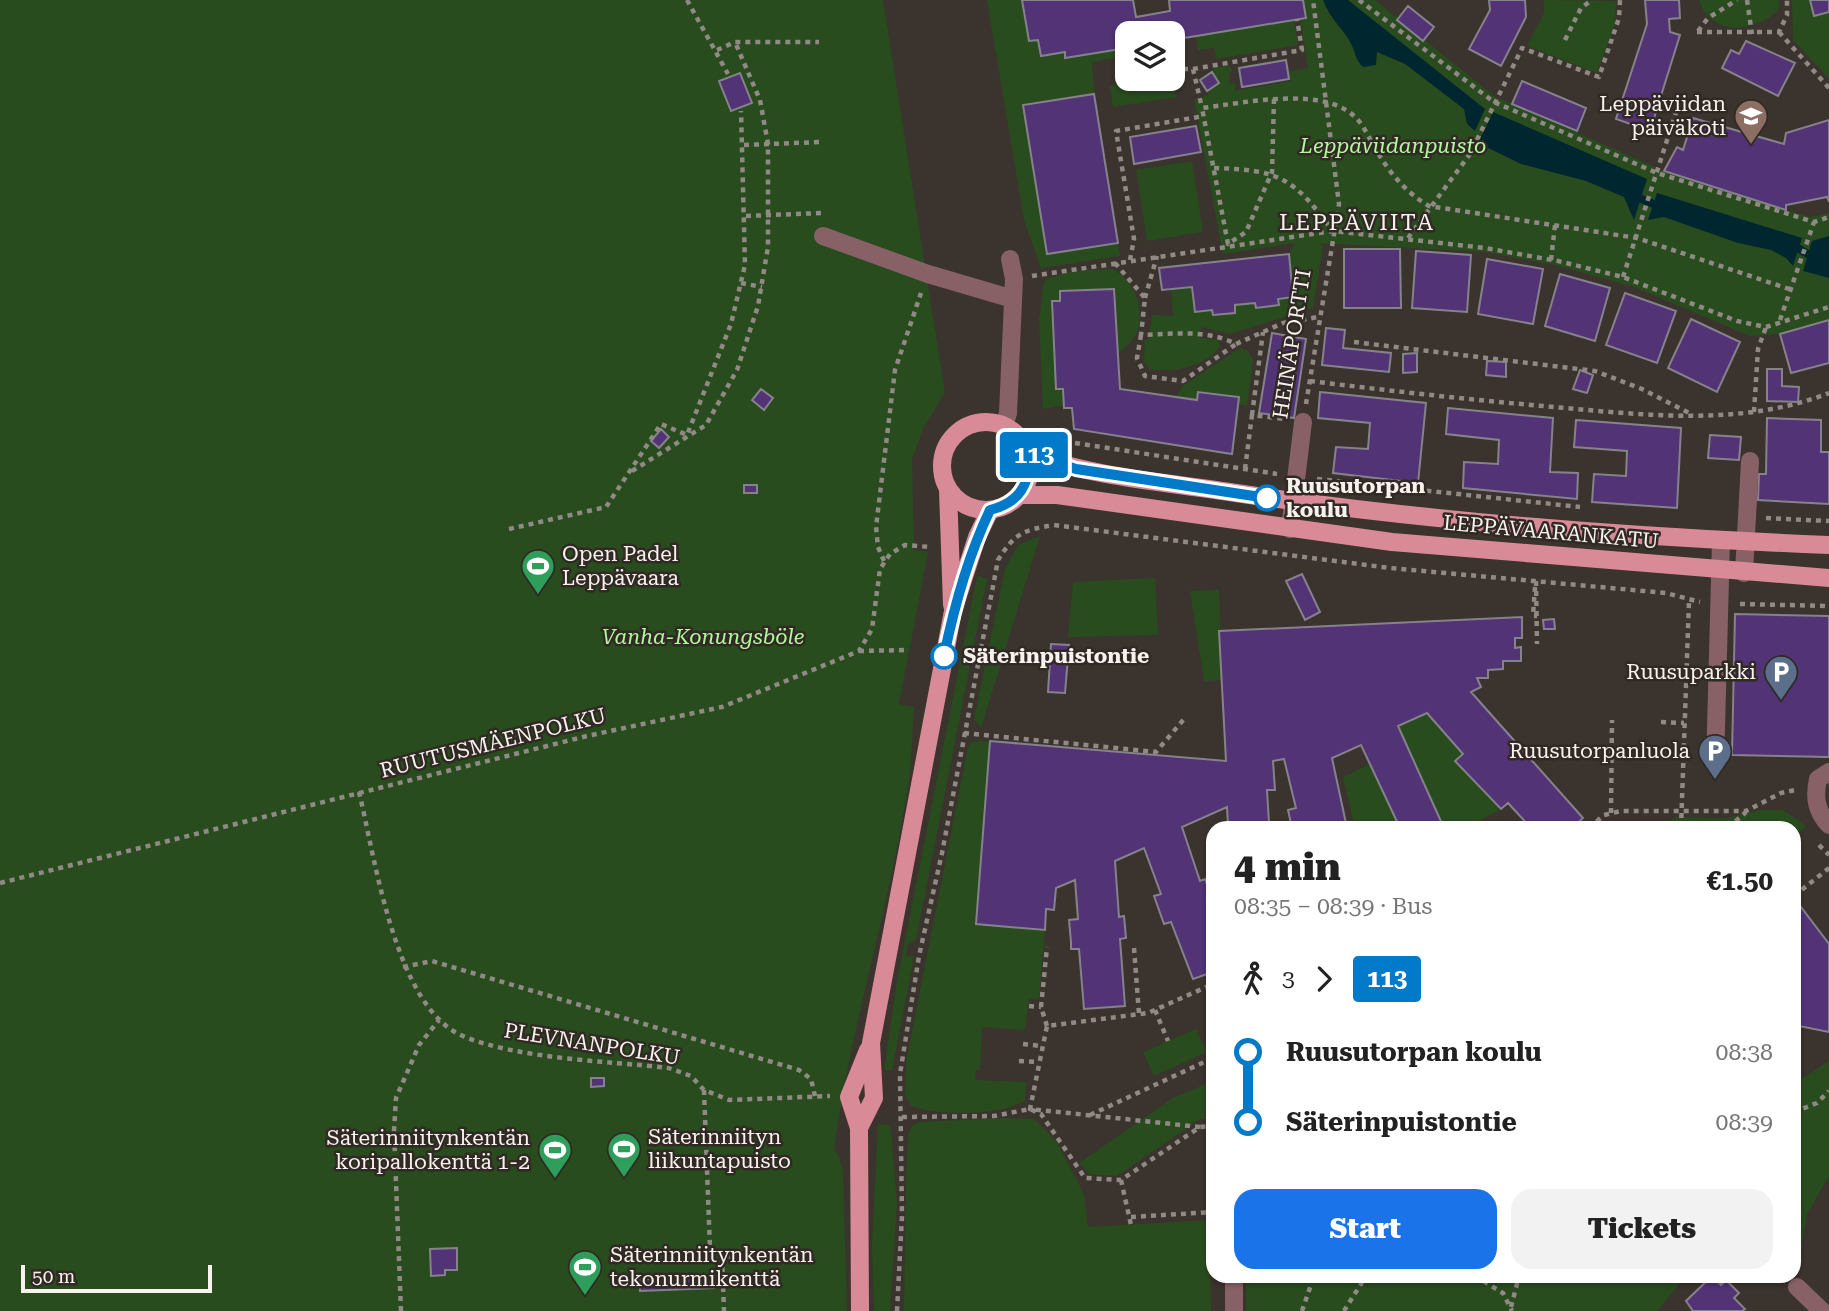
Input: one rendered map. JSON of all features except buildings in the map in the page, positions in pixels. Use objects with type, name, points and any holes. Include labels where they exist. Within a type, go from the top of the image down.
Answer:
[{"type":"main road","points":[[948,490],[965,505],[990,510],[1011,503],[1019,495],[1029,476],[1028,453],[1020,438],[1004,426],[983,422],[963,428],[955,435],[943,456],[942,469],[948,490],[953,611]]},
{"type":"main road","name":"LEPPÄVAARANKATU","points":[[1028,453],[1076,469],[1293,502],[1668,539],[1829,545]]},
{"type":"main road","name":"LEPPÄVAARANKATU","points":[[1019,495],[1057,495],[1392,542],[1829,578]]},
{"type":"main road","points":[[860,1311],[859,1128],[849,1097],[871,1043],[953,611],[977,537],[990,510]]},
{"type":"main road","points":[[859,1128],[874,1098],[871,1043]]},
{"type":"street","points":[[823,236],[928,274],[1013,299]]},
{"type":"street","points":[[1004,426],[1008,413],[1014,279],[1010,259]]},
{"type":"street","name":"HEINÄPORTTI","points":[[1290,529],[1303,422]]},
{"type":"street","points":[[1744,573],[1751,461]]},
{"type":"street","points":[[1715,766],[1721,541]]},
{"type":"street","points":[[1829,772],[1818,779],[1815,789],[1817,808],[1829,825]]},
{"type":"street","points":[[1234,1283],[1234,1311]]},
{"type":"street","points":[[1797,1287],[1822,1311]]},
{"type":"path","points":[[687,0],[728,74]]},
{"type":"path","name":"HEINÄPORTTI","points":[[1303,422],[1318,317],[1339,204],[1313,0]]},
{"type":"path","points":[[1359,0],[1494,102],[1657,173],[1814,222],[1829,217]]},
{"type":"path","points":[[1565,40],[1581,8],[1592,0]]},
{"type":"path","points":[[1408,238],[1437,195],[1470,154],[1489,110],[1522,48],[1599,77],[1619,18],[1620,0]]},
{"type":"path","points":[[1737,0],[1709,18],[1697,32],[1779,32]]},
{"type":"path","points":[[1747,0],[1752,34]]},
{"type":"path","points":[[1779,32],[1787,15],[1787,0]]},
{"type":"path","points":[[1185,69],[1301,50],[1297,19]]},
{"type":"path","points":[[1779,32],[1829,88]]},
{"type":"path","points":[[717,50],[735,42],[819,42]]},
{"type":"path","points":[[628,474],[706,425],[737,370],[762,287],[770,215],[768,144],[760,100],[735,42]]},
{"type":"path","points":[[1193,69],[1227,244]]},
{"type":"path","points":[[1227,244],[1246,232],[1272,172],[1274,99]]},
{"type":"path","points":[[1202,108],[1274,99],[1326,101],[1357,119],[1382,161],[1409,194],[1429,206],[1637,238],[1792,290]]},
{"type":"path","points":[[1623,277],[1680,100]]},
{"type":"path","points":[[687,435],[731,324],[741,283],[747,246],[741,111]]},
{"type":"path","points":[[1130,260],[1133,239],[1116,131],[1204,116]]},
{"type":"path","points":[[744,145],[821,142]]},
{"type":"path","points":[[1214,168],[1272,172],[1293,185],[1313,204],[1333,231]]},
{"type":"path","points":[[746,216],[822,213]]},
{"type":"path","points":[[1780,320],[1814,222]]},
{"type":"path","points":[[1551,260],[1555,225]]},
{"type":"path","points":[[1014,279],[1227,244],[1333,231],[1408,238],[1551,260],[1623,277],[1737,321],[1766,327],[1780,320],[1829,307]]},
{"type":"path","points":[[1157,256],[1145,298],[1137,358],[1144,376],[1183,381],[1236,344],[1263,331],[1283,323],[1318,317]]},
{"type":"path","points":[[1114,263],[1145,298]]},
{"type":"path","points":[[885,562],[878,547],[876,527],[895,370],[928,274]]},
{"type":"path","points":[[741,283],[762,287]]},
{"type":"path","points":[[1754,412],[1758,349],[1766,327]]},
{"type":"path","points":[[1245,469],[1263,331]]},
{"type":"path","points":[[1141,335],[1196,334],[1223,337],[1236,344]]},
{"type":"path","points":[[1354,342],[1595,371],[1643,388],[1695,416]]},
{"type":"path","points":[[1310,381],[1503,402],[1695,416],[1798,406],[1829,394]]},
{"type":"path","points":[[1252,415],[1303,422]]},
{"type":"path","points":[[509,529],[606,507],[662,424],[687,435]]},
{"type":"path","points":[[1296,476],[1586,507]]},
{"type":"path","points":[[1747,517],[1829,520]]},
{"type":"path","points":[[897,1311],[902,1216],[900,1074],[919,957],[998,559],[1010,540],[1026,530],[1054,525],[1376,567],[1536,584],[1666,593],[1689,601],[1829,606]]},
{"type":"path","points":[[859,651],[872,629],[880,569],[890,554],[905,545],[916,544]]},
{"type":"path","points":[[1536,584],[1537,644]]},
{"type":"path","points":[[1681,821],[1689,601]]},
{"type":"path","points":[[859,651],[909,650]]},
{"type":"path","name":"RUUTUSMÄENPOLKU","points":[[0,883],[587,736],[722,707],[859,651]]},
{"type":"path","points":[[964,733],[1156,752],[1184,719]]},
{"type":"path","points":[[1611,813],[1612,720]]},
{"type":"path","points":[[1661,722],[1685,723]]},
{"type":"path","points":[[1735,821],[1746,811],[1781,793],[1798,789]]},
{"type":"path","name":"PLEVNANPOLKU","points":[[359,792],[403,967],[439,1020],[460,1035],[501,1049],[669,1068],[691,1076],[704,1090],[729,1100],[849,1097]]},
{"type":"path","points":[[1599,821],[1611,813],[1746,811]]},
{"type":"path","points":[[1801,890],[1829,868]]},
{"type":"path","points":[[1030,1109],[1046,1026],[1041,1007],[1047,947]]},
{"type":"path","points":[[1134,947],[1139,1014]]},
{"type":"path","points":[[403,967],[432,961],[799,1070],[811,1079],[815,1096]]},
{"type":"path","points":[[1046,1026],[1139,1014],[1155,1010],[1206,987]]},
{"type":"path","points":[[1028,1006],[1041,1007]]},
{"type":"path","points":[[1155,1010],[1168,1041]]},
{"type":"path","points":[[401,1311],[395,1169],[396,1098],[419,1045],[439,1020]]},
{"type":"path","points":[[1023,1044],[1041,1046]]},
{"type":"path","points":[[1019,1061],[1037,1062]]},
{"type":"path","points":[[1090,1115],[1206,1061]]},
{"type":"path","points":[[704,1090],[710,1250],[722,1257],[766,1256]]},
{"type":"path","points":[[1801,1109],[1817,1103],[1829,1091]]},
{"type":"path","points":[[902,1117],[994,1116],[1030,1109],[1206,1126]]},
{"type":"path","points":[[1030,1109],[1041,1114],[1085,1178],[1121,1180],[1199,1127]]},
{"type":"path","points":[[395,1169],[419,1168]]},
{"type":"path","points":[[1121,1180],[1130,1225]]},
{"type":"path","points":[[1130,1217],[1206,1212]]},
{"type":"path","points":[[722,1257],[724,1311]]},
{"type":"path","points":[[1302,1311],[1312,1283]]},
{"type":"path","points":[[1344,1311],[1362,1283]]},
{"type":"path","points":[[1487,1283],[1503,1293],[1512,1310]]},
{"type":"path","points":[[1512,1310],[1518,1283]]},
{"type":"green space","name":"Vanha-Konungsböle","points":[[0,0],[883,0],[945,393],[923,429],[912,459],[914,550],[928,552],[899,704],[914,707],[910,771],[890,882],[849,1060],[834,1150],[839,1156],[843,1172],[847,1311],[0,1311]]},
{"type":"green space","points":[[987,0],[1022,0],[1029,41],[1038,40],[1041,56],[1065,52],[1065,57],[1115,49],[1115,58],[1092,62],[1094,94],[1023,106],[1047,254],[1118,243],[1120,256],[1041,268],[1024,220]]},
{"type":"green space","name":"Leppäviidanpuisto","points":[[1303,0],[1375,0],[1494,96],[1664,171],[1810,217],[1829,213],[1829,320],[1780,334],[1750,336],[1634,287],[1559,266],[1485,252],[1319,243],[1323,246],[1313,308],[1230,334],[1201,327],[1200,338],[1218,340],[1220,346],[1207,359],[1178,369],[1150,369],[1144,362],[1145,340],[1149,338],[1152,315],[1173,316],[1171,289],[1192,287],[1195,312],[1212,310],[1213,315],[1235,313],[1235,305],[1255,303],[1256,308],[1278,305],[1278,299],[1293,297],[1289,254],[1295,243],[1223,254],[1194,99],[1209,95],[1207,91],[1219,83],[1212,72],[1216,67],[1230,66],[1233,70],[1229,74],[1230,83],[1236,84],[1235,91],[1291,81],[1288,72],[1308,68],[1300,18],[1306,17]]},
{"type":"green space","points":[[1544,0],[1616,1],[1615,24],[1597,73],[1527,46],[1544,13]]},
{"type":"green space","points":[[1699,0],[1779,0],[1778,11],[1768,18],[1746,27],[1734,28],[1713,21]]},
{"type":"green space","points":[[1792,0],[1810,0],[1814,16],[1829,12],[1829,79],[1793,40]]},
{"type":"green space","points":[[1294,20],[1298,45],[1216,59],[1214,48],[1198,50],[1196,36]]},
{"type":"green space","points":[[1115,85],[1115,91],[1175,91],[1176,97],[1113,107],[1110,86]]},
{"type":"green space","points":[[1192,161],[1203,232],[1147,241],[1136,170]]},
{"type":"green space","points":[[1113,269],[1127,281],[1136,296],[1140,314],[1137,333],[1118,354],[1114,289],[1061,291],[1060,301],[1053,301],[1056,388],[1063,389],[1064,405],[1043,409],[1039,319],[1044,283],[1047,279],[1073,271]]},
{"type":"green space","points":[[1240,348],[1247,350],[1253,360],[1247,406],[1238,404],[1239,397],[1199,392],[1197,400],[1176,397],[1183,386]]},
{"type":"green space","points":[[1040,536],[981,728],[974,719],[1005,569],[1018,545]]},
{"type":"green space","points":[[977,576],[987,579],[916,940],[908,944],[906,957],[914,956],[892,1070],[884,1070],[897,981]]},
{"type":"green space","points":[[1155,578],[1158,635],[1068,637],[1073,582]]},
{"type":"green space","points":[[1219,590],[1222,680],[1204,681],[1190,591]]},
{"type":"green space","points":[[1427,713],[1463,754],[1455,762],[1501,809],[1480,821],[1441,821],[1398,726]]},
{"type":"green space","points":[[990,741],[976,923],[1045,930],[1039,999],[1029,999],[1025,1030],[982,1027],[980,1070],[976,1070],[975,1080],[1026,1082],[1025,1101],[985,1112],[938,1112],[911,1106],[905,1096],[906,1062],[968,747],[971,742]]},
{"type":"green space","points":[[1370,764],[1397,821],[1353,821],[1343,777]]},
{"type":"green space","points":[[1760,810],[1783,810],[1799,821],[1669,821],[1677,817],[1727,818]]},
{"type":"green space","points":[[1196,1029],[1206,1050],[1206,1052],[1154,1076],[1143,1052]]},
{"type":"green space","points":[[1829,1061],[1829,1176],[1807,1214],[1801,1251],[1801,1079]]},
{"type":"green space","points":[[1206,1084],[1206,1119],[1200,1119],[1117,1176],[1089,1174],[1079,1163],[1173,1098]]},
{"type":"green space","points":[[1034,1119],[1056,1141],[1084,1194],[1088,1227],[1206,1220],[1206,1283],[1210,1283],[1211,1311],[904,1311],[908,1136],[912,1126],[919,1122]]},
{"type":"green space","points":[[878,1124],[890,1125],[897,1202],[890,1311],[874,1311],[872,1245]]},
{"type":"green space","points":[[1246,1283],[1680,1283],[1657,1311],[1246,1311]]},
{"type":"water","points":[[1323,0],[1348,0],[1485,109],[1475,131],[1467,124],[1464,109],[1405,64],[1377,52],[1376,65],[1363,67]]},
{"type":"water","points":[[1493,112],[1647,179],[1634,220],[1624,197],[1586,181],[1521,164],[1478,143]]},
{"type":"water","points":[[1657,193],[1802,238],[1793,266],[1786,258],[1771,250],[1738,243],[1664,217],[1648,220]]},
{"type":"water","points":[[1829,236],[1829,278],[1803,271],[1812,241]]},
{"type":"waterway","points":[[1634,196],[1661,207]]},
{"type":"waterway","points":[[1791,244],[1829,267]]},
{"type":"bus line","name":"113","points":[[944,656],[953,611],[977,537],[990,510],[1011,503],[1024,487],[1029,476],[1028,453],[1076,469],[1267,498]]},
{"type":"place","name":"Leppäviidan päiväkoti","points":[[1751,146]]},
{"type":"place","name":"Ruusutorpan koulu","points":[[1267,498]]},
{"type":"place","name":"Open Padel Leppävaara","points":[[538,596]]},
{"type":"place","name":"Säterinpuistontie","points":[[944,656]]},
{"type":"place","name":"Ruusuparkki","points":[[1781,702]]},
{"type":"place","name":"Ruusutorpanluola","points":[[1715,781]]},
{"type":"place","name":"Säterinniityn liikuntapuisto","points":[[624,1179]]},
{"type":"place","name":"Säterinniitynkentän koripallokenttä 1-2","points":[[555,1180]]},
{"type":"place","name":"Säterinniitynkentän tekonurmikenttä","points":[[585,1297]]},
{"type":"district","name":"LEPPÄVIITA","points":[[1357,222]]}]
